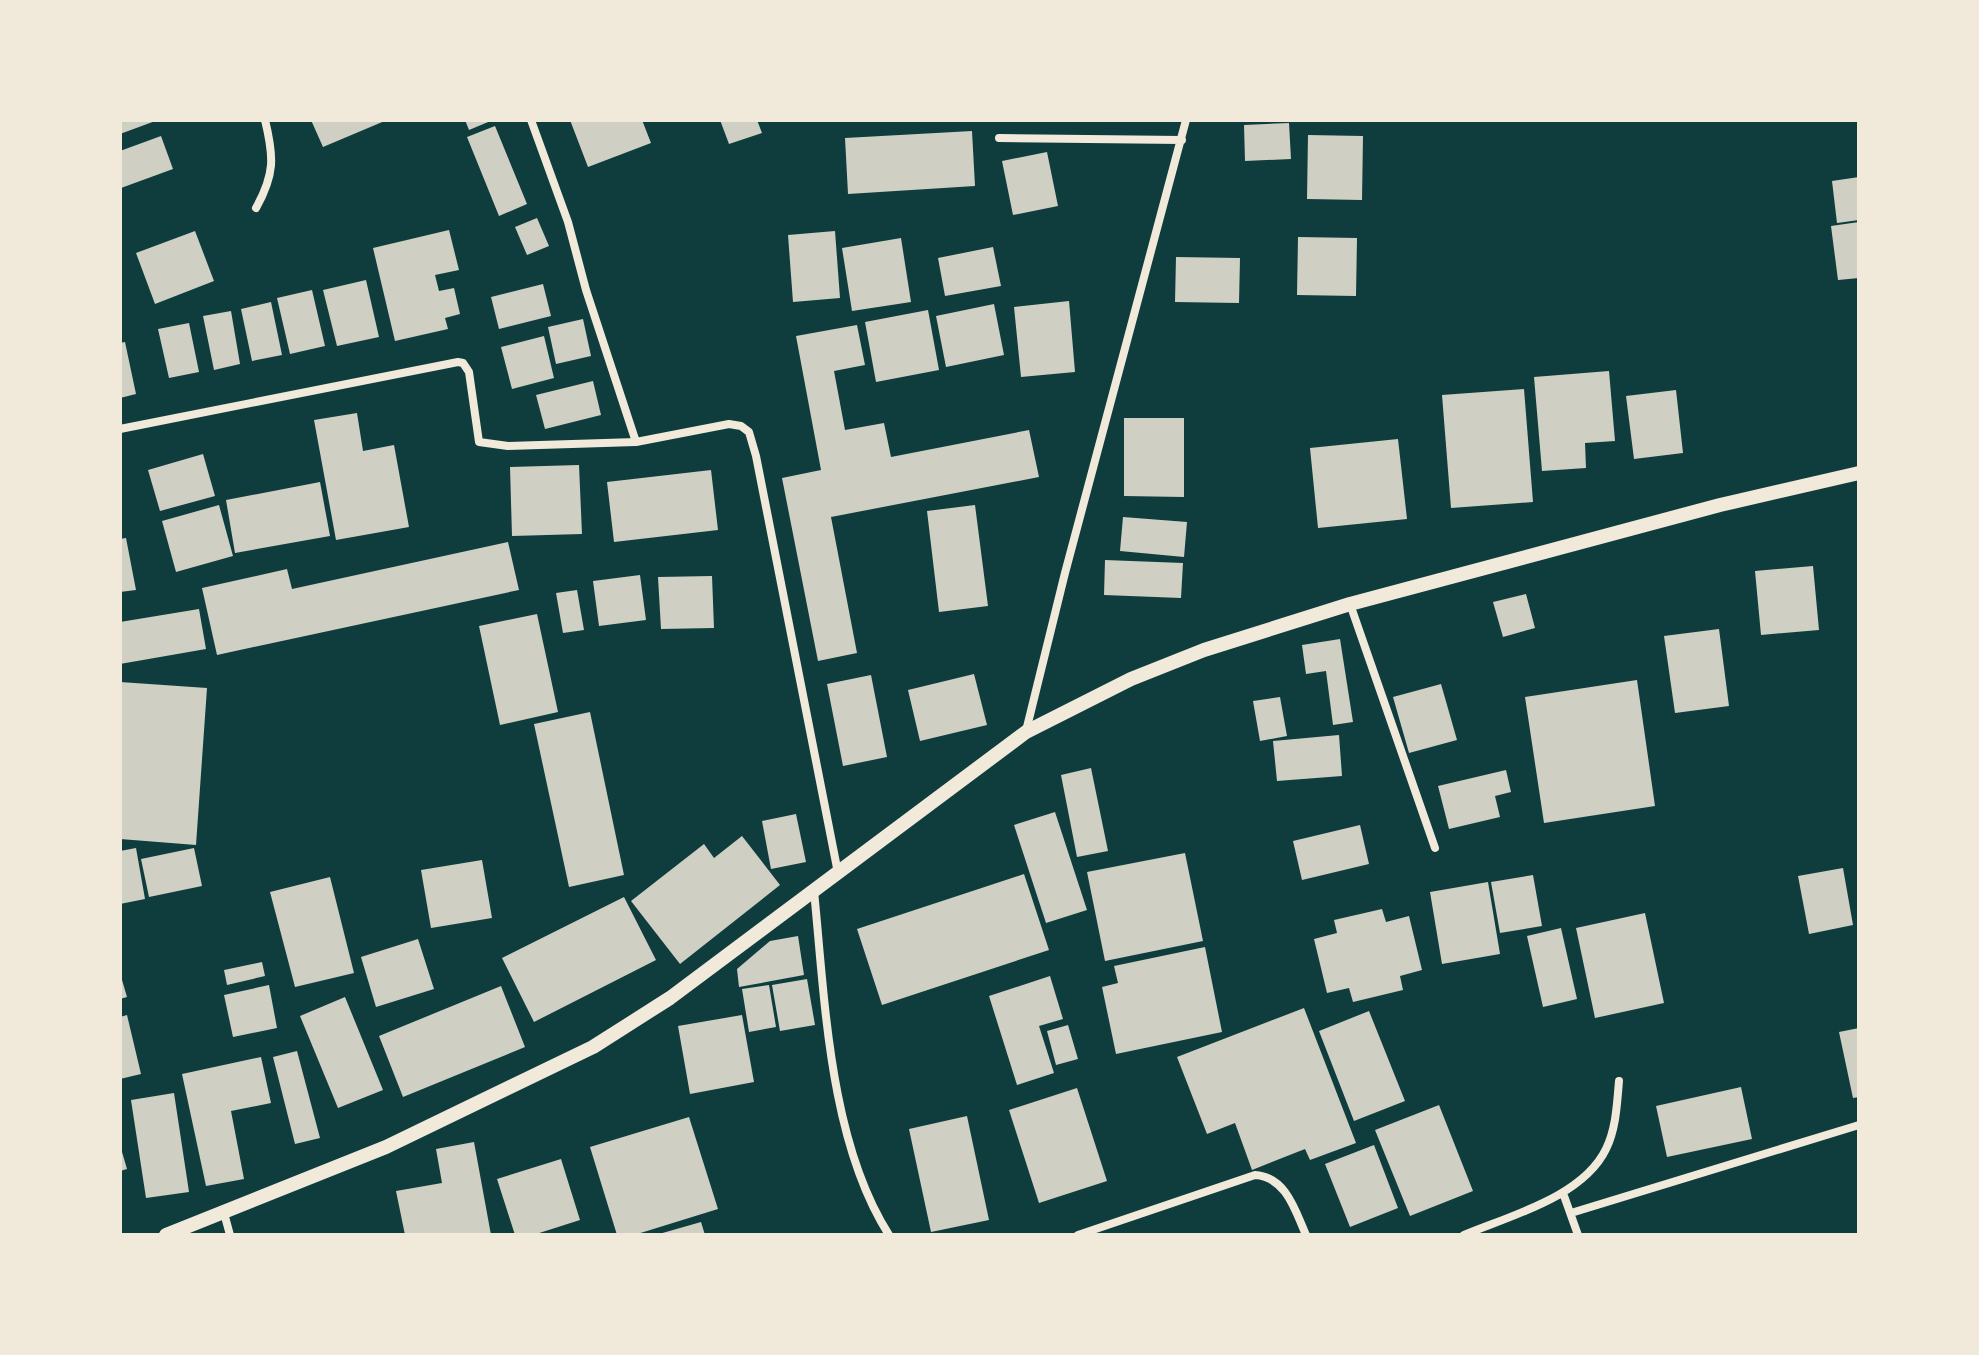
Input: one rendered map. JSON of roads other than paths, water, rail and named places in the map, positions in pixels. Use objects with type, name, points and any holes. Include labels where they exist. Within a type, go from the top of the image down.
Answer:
[{"type":"street","points":[[256,208],[269,184],[272,165],[265,120]]},
{"type":"street","points":[[531,120],[568,222],[586,290],[636,442]]},
{"type":"street","points":[[1026,732],[1065,573],[1186,120]]},
{"type":"street","points":[[999,138],[1182,140]]},
{"type":"street","points":[[120,429],[458,362],[463,363],[469,372],[479,442],[508,446],[636,442],[729,424],[741,426],[749,432],[763,487],[838,873]]},
{"type":"street","points":[[166,1235],[386,1147],[491,1099],[593,1047],[670,998],[1026,732],[1131,679],[1204,650],[1350,604],[1720,505],[1859,473]]},
{"type":"street","points":[[1350,604],[1435,848]]},
{"type":"street","points":[[814,890],[839,1105],[866,1196],[889,1235]]},
{"type":"street","points":[[1464,1235],[1563,1193],[1583,1179],[1607,1147],[1619,1081]]},
{"type":"street","points":[[1571,1213],[1859,1125]]},
{"type":"street","points":[[1078,1235],[1255,1175],[1273,1178],[1281,1186],[1306,1235]]},
{"type":"street","points":[[1563,1193],[1578,1235]]},
{"type":"street","points":[[224,1213],[230,1235]]}]
